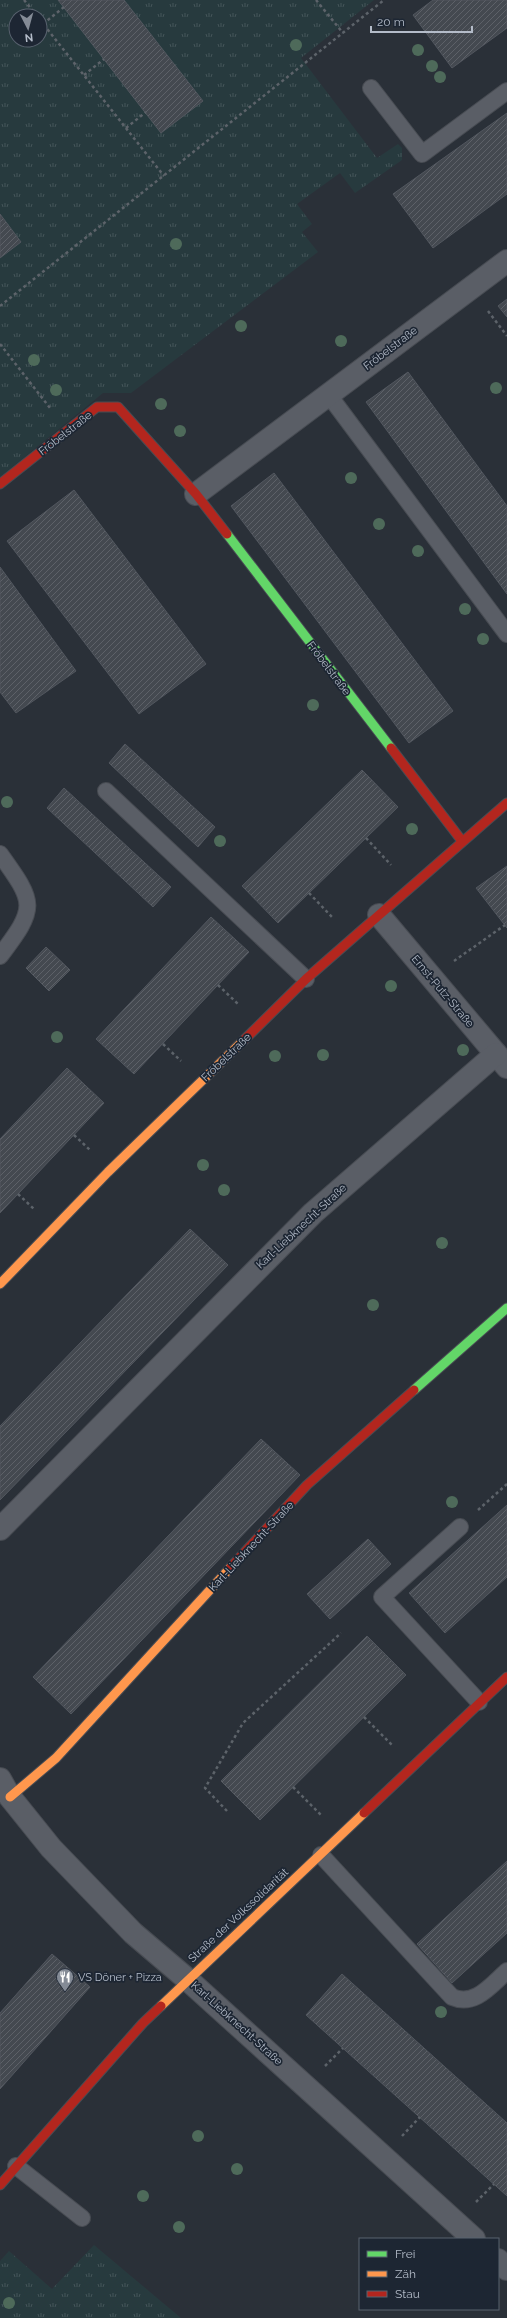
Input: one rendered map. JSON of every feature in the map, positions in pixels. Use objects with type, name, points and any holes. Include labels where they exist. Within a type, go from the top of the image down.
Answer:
[{"type":"street","name":"Fröbelstraße","points":[[196,494],[507,260]]},
{"type":"street","name":"Fröbelstraße","points":[[0,484],[97,407],[118,407],[196,494],[462,841]]},
{"type":"street","name":"Fröbelstraße","points":[[0,1284],[108,1172],[306,980],[462,841],[507,803]]},
{"type":"street","name":"Ernst-Putz-Straße","points":[[379,915],[502,1061]]},
{"type":"street","name":"Karl-Liebknecht-Straße","points":[[0,1529],[313,1213],[383,1151],[502,1061]]},
{"type":"street","name":"Karl-Liebknecht-Straße","points":[[473,2238],[128,1927],[52,1848],[5,1788],[56,1758],[307,1485],[507,1308]]},
{"type":"street","name":"Straße der Volkssolidarität","points":[[0,2185],[143,2023],[187,1979],[321,1855],[479,1702],[507,1677]]},
{"type":"street","points":[[499,2261],[507,2268]]},
{"type":"lane","points":[[371,88],[422,154],[507,91]]},
{"type":"lane","points":[[328,394],[507,634]]},
{"type":"lane","points":[[106,791],[306,980]]},
{"type":"lane","points":[[0,854],[22,886],[29,904],[23,924],[0,956]]},
{"type":"lane","points":[[460,1527],[382,1598],[479,1702]]},
{"type":"lane","points":[[321,1855],[452,1997],[461,2001],[475,1998],[507,1971]]},
{"type":"lane","points":[[16,2166],[82,2218]]},
{"type":"path","points":[[24,0],[30,8]]},
{"type":"path","points":[[316,0],[343,33]]},
{"type":"path","points":[[0,306],[384,0]]},
{"type":"path","points":[[48,20],[64,7]]},
{"type":"path","points":[[48,30],[164,176]]},
{"type":"path","points":[[84,75],[104,60]]},
{"type":"path","points":[[126,128],[146,112]]},
{"type":"path","points":[[0,344],[68,430]]},
{"type":"path","points":[[366,838],[396,871]]},
{"type":"path","points":[[309,893],[333,918]]},
{"type":"path","points":[[431,978],[505,925]]},
{"type":"path","points":[[218,985],[240,1006]]},
{"type":"path","points":[[163,1044],[182,1062]]},
{"type":"path","points":[[74,1135],[93,1153]]},
{"type":"path","points":[[18,1194],[35,1210]]},
{"type":"path","points":[[460,1527],[507,1484]]},
{"type":"path","points":[[227,1811],[205,1788],[243,1723],[341,1633]]},
{"type":"path","points":[[364,1717],[393,1746]]},
{"type":"path","points":[[293,1787],[321,1815]]},
{"type":"path","points":[[323,2068],[343,2048]]},
{"type":"path","points":[[400,2138],[420,2118]]},
{"type":"path","points":[[474,2205],[494,2184]]},
{"type":"green space","points":[[0,0],[374,0],[301,58],[377,158],[398,144],[402,148],[402,160],[355,193],[340,173],[297,204],[312,224],[302,232],[318,252],[131,393],[103,393],[0,477]]},
{"type":"green space","points":[[94,2245],[181,2318],[0,2318],[0,2261],[9,2251],[52,2289]]},
{"type":"building","points":[[58,0],[124,0],[203,101],[161,133]]},
{"type":"building","points":[[433,0],[507,0],[507,28],[452,68],[413,15]]},
{"type":"building","points":[[507,113],[507,194],[433,248],[393,194]]},
{"type":"building","points":[[0,214],[21,242],[0,258]]},
{"type":"building","points":[[507,299],[507,317],[498,306]]},
{"type":"building","points":[[408,372],[507,506],[507,594],[366,402]]},
{"type":"building","points":[[274,473],[453,711],[409,743],[231,506]]},
{"type":"building","points":[[74,490],[206,664],[139,714],[7,541]]},
{"type":"building","points":[[0,567],[76,671],[16,713],[0,692]]},
{"type":"building","points":[[125,744],[215,827],[198,847],[109,763]]},
{"type":"building","points":[[362,770],[398,807],[278,923],[242,886]]},
{"type":"building","points":[[64,788],[171,887],[153,907],[47,808]]},
{"type":"building","points":[[507,866],[507,928],[476,888]]},
{"type":"building","points":[[211,917],[249,952],[134,1074],[96,1039]]},
{"type":"building","points":[[46,947],[70,970],[49,991],[26,968]]},
{"type":"building","points":[[67,1068],[104,1103],[0,1213],[0,1139]]},
{"type":"building","points":[[190,1229],[228,1265],[0,1500],[0,1426]]},
{"type":"building","points":[[261,1439],[300,1475],[71,1714],[33,1677]]},
{"type":"building","points":[[507,1505],[507,1577],[445,1633],[409,1593]]},
{"type":"building","points":[[368,1539],[391,1564],[330,1619],[307,1594]]},
{"type":"building","points":[[367,1636],[406,1675],[260,1820],[221,1781]]},
{"type":"building","points":[[507,1861],[507,1933],[452,1983],[417,1944]]},
{"type":"building","points":[[52,1954],[90,1987],[0,2089],[0,2013]]},
{"type":"building","points":[[342,1974],[507,2123],[507,2196],[306,2015]]},
{"type":"traffic: fast","points":[[227,534],[391,748]]},
{"type":"traffic: fast","points":[[414,1390],[507,1308]]},
{"type":"traffic: slow","points":[[0,1284],[108,1172],[243,1041]]},
{"type":"traffic: slow","points":[[10,1797],[56,1758],[231,1567]]},
{"type":"traffic: slow","points":[[161,2006],[364,1813]]},
{"type":"traffic: jam","points":[[0,484],[97,407],[118,407],[196,494],[227,534]]},
{"type":"traffic: jam","points":[[391,748],[462,841]]},
{"type":"traffic: jam","points":[[243,1041],[306,979],[507,803]]},
{"type":"traffic: jam","points":[[231,1567],[307,1485],[414,1390]]},
{"type":"traffic: jam","points":[[364,1813],[507,1677]]},
{"type":"traffic: jam","points":[[0,2185],[143,2023],[161,2006]]},
{"type":"place","name":"VS Döner + Pizza","points":[[65,1992]]}]
